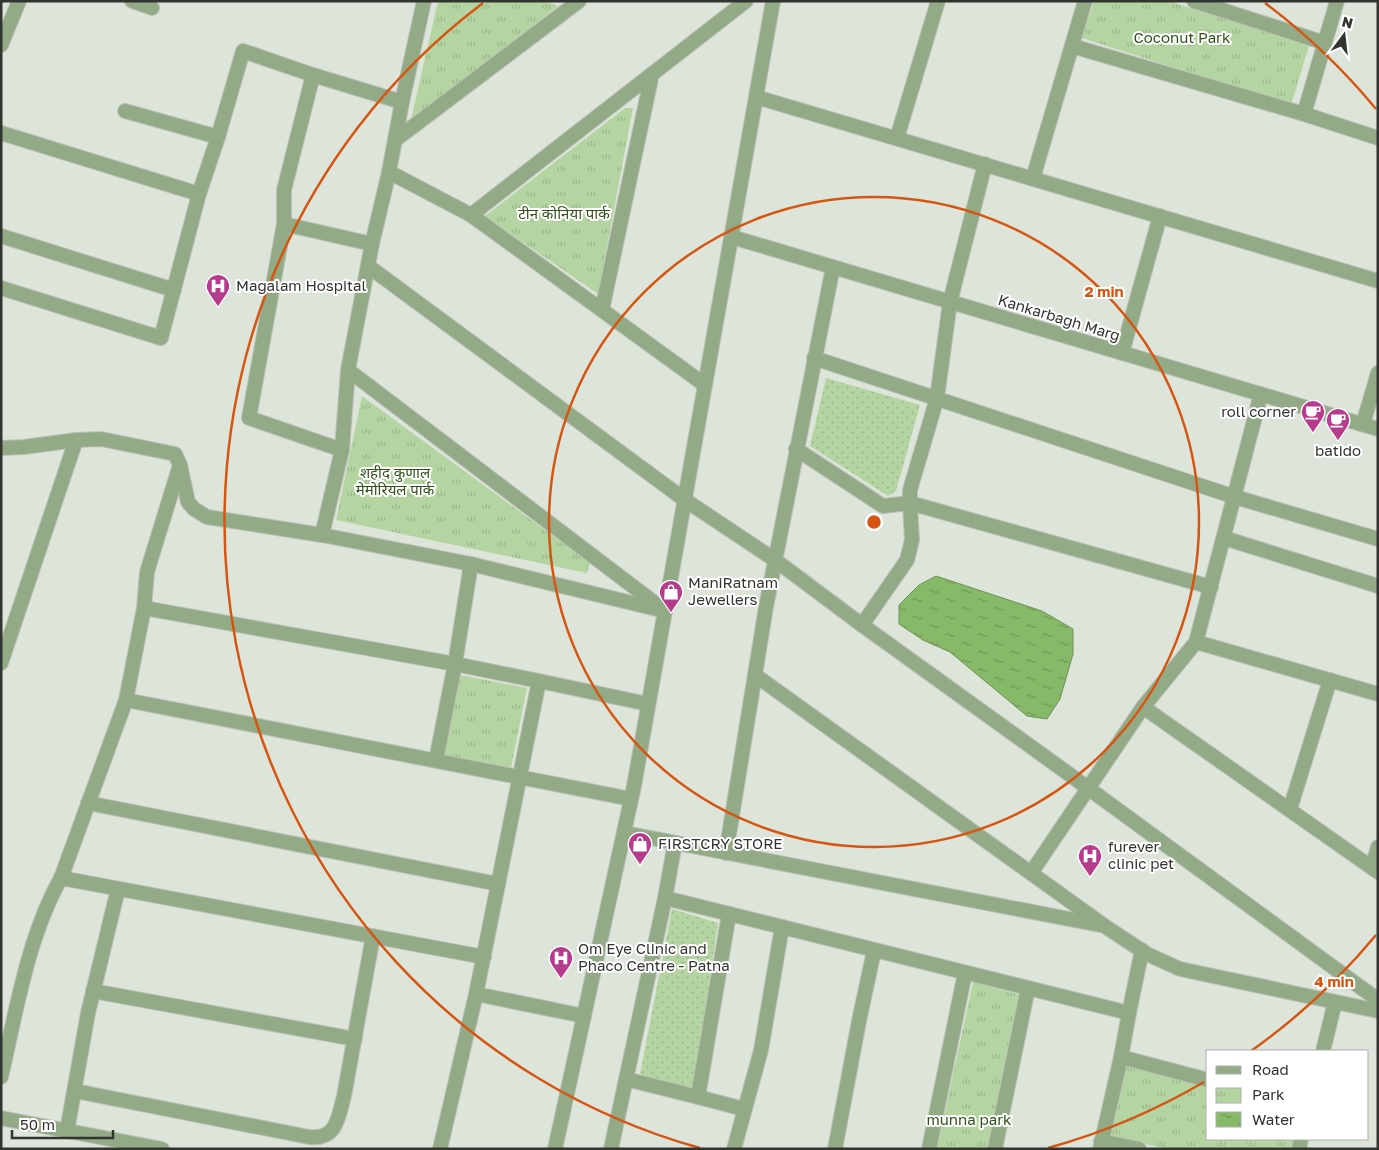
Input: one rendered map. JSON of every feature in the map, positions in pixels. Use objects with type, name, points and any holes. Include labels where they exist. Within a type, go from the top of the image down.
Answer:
[{"type":"street","points":[[1,45],[19,1]]},
{"type":"street","points":[[132,1],[152,8]]},
{"type":"street","points":[[322,535],[342,450],[348,370],[372,244],[389,172],[424,1]]},
{"type":"street","points":[[471,215],[746,1]]},
{"type":"street","points":[[557,1148],[625,833],[773,1]]},
{"type":"street","points":[[897,138],[938,1]]},
{"type":"street","points":[[1032,178],[1085,1]]},
{"type":"street","points":[[1194,1],[1325,43]]},
{"type":"street","points":[[1304,114],[1337,1]]},
{"type":"street","points":[[395,140],[572,3]]},
{"type":"street","points":[[1072,46],[1304,114],[1378,138]]},
{"type":"street","points":[[1,288],[161,338],[199,194],[243,51],[313,76],[402,102]]},
{"type":"street","points":[[602,310],[652,74]]},
{"type":"street","points":[[313,76],[284,190],[284,224],[249,418],[342,450]]},
{"type":"street","points":[[756,97],[1378,281]]},
{"type":"street","points":[[125,111],[218,137]]},
{"type":"street","points":[[1,133],[199,194]]},
{"type":"street","points":[[862,625],[908,560],[912,540],[910,490],[937,398],[950,302],[984,164]]},
{"type":"street","points":[[389,172],[471,215],[705,385]]},
{"type":"street","points":[[1122,353],[1160,216]]},
{"type":"street","points":[[284,224],[372,244]]},
{"type":"street","points":[[1,236],[174,290]]},
{"type":"street","name":"Kankarbagh Marg","points":[[732,237],[1378,429]]},
{"type":"street","points":[[368,266],[684,500],[775,560],[1378,1000]]},
{"type":"street","points":[[726,853],[775,560],[833,267]]},
{"type":"street","points":[[814,358],[1235,497],[1378,539]]},
{"type":"street","points":[[348,370],[665,610]]},
{"type":"street","points":[[1363,424],[1378,373]]},
{"type":"street","points":[[1031,872],[1143,706],[1196,642],[1261,394]]},
{"type":"street","points":[[1,448],[101,439],[175,454],[180,465],[188,502],[194,509],[207,517],[322,535],[471,564],[665,610]]},
{"type":"street","points":[[1,663],[76,440]]},
{"type":"street","points":[[796,449],[883,506],[910,503],[1211,587]]},
{"type":"street","points":[[1,1077],[40,921],[51,895],[61,878],[126,700],[144,608],[147,572],[180,465]]},
{"type":"street","points":[[1224,538],[1378,586]]},
{"type":"street","points":[[436,760],[455,664],[471,564]]},
{"type":"street","points":[[144,608],[455,664],[648,704]]},
{"type":"street","points":[[1196,642],[1378,694]]},
{"type":"street","points":[[755,675],[1142,950],[1180,969],[1378,1011]]},
{"type":"street","points":[[1290,809],[1330,680]]},
{"type":"street","points":[[440,1149],[484,957],[539,681]]},
{"type":"street","points":[[126,700],[631,799]]},
{"type":"street","points":[[1143,706],[1375,869],[1378,847]]},
{"type":"street","points":[[88,803],[498,884]]},
{"type":"street","points":[[625,833],[1106,926]]},
{"type":"street","points":[[611,1149],[675,843]]},
{"type":"street","points":[[61,878],[484,957]]},
{"type":"street","points":[[67,1131],[93,991],[118,889]]},
{"type":"street","points":[[665,898],[1129,1013]]},
{"type":"street","points":[[698,1097],[729,914]]},
{"type":"street","points":[[734,1149],[761,1050],[782,928]]},
{"type":"street","points":[[75,1091],[320,1138],[327,1135],[333,1130],[337,1122],[344,1096],[373,936]]},
{"type":"street","points":[[835,1149],[874,950]]},
{"type":"street","points":[[1139,1149],[1100,1145],[1122,1057],[1142,950]]},
{"type":"street","points":[[929,1149],[965,973]]},
{"type":"street","points":[[995,1149],[1028,988]]},
{"type":"street","points":[[93,991],[355,1040]]},
{"type":"street","points":[[476,994],[584,1016]]},
{"type":"street","points":[[1323,1050],[1335,1002]]},
{"type":"street","points":[[1122,1057],[1206,1079]]},
{"type":"street","points":[[626,1079],[744,1109]]},
{"type":"street","points":[[1,1118],[162,1149]]},
{"type":"green space","points":[[438,1],[546,1],[558,6],[415,122],[411,120]]},
{"type":"green space","name":"Coconut Park","points":[[1094,1],[1169,1],[1309,46],[1291,105],[1082,38]]},
{"type":"green space","name":"टीन कोनिया पार्क","points":[[625,108],[633,108],[598,294],[485,216]]},
{"type":"green space","points":[[826,378],[920,405],[896,491],[888,496],[810,446]]},
{"type":"green space","name":"शहीद कुणाल मेमोरियल पार्क","points":[[362,396],[590,563],[587,573],[336,520]]},
{"type":"green space","points":[[460,675],[527,688],[511,768],[444,755]]},
{"type":"green space","points":[[672,909],[718,923],[694,1089],[640,1074]]},
{"type":"green space","name":"munna park","points":[[973,982],[1021,995],[989,1149],[937,1149]]},
{"type":"green space","points":[[1127,1065],[1206,1087],[1206,1140],[1296,1140],[1293,1149],[1168,1149],[1111,1137]]},
{"type":"water","points":[[936,576],[1042,611],[1073,629],[1073,654],[1060,699],[1047,719],[1027,716],[950,652],[923,640],[899,624],[899,605],[919,585]]},
{"type":"place","name":"Magalam Hospital","points":[[218,307]]},
{"type":"place","name":"roll corner","points":[[1313,433]]},
{"type":"place","name":"batido","points":[[1338,441]]},
{"type":"place","name":"ManiRatnam Jewellers","points":[[671,613]]},
{"type":"place","name":"FIRSTCRY STORE","points":[[640,865]]},
{"type":"place","name":"furever clinic pet","points":[[1090,877]]},
{"type":"place","name":"Om Eye Clinic and Phaco Centre - Patna","points":[[561,979]]}]
